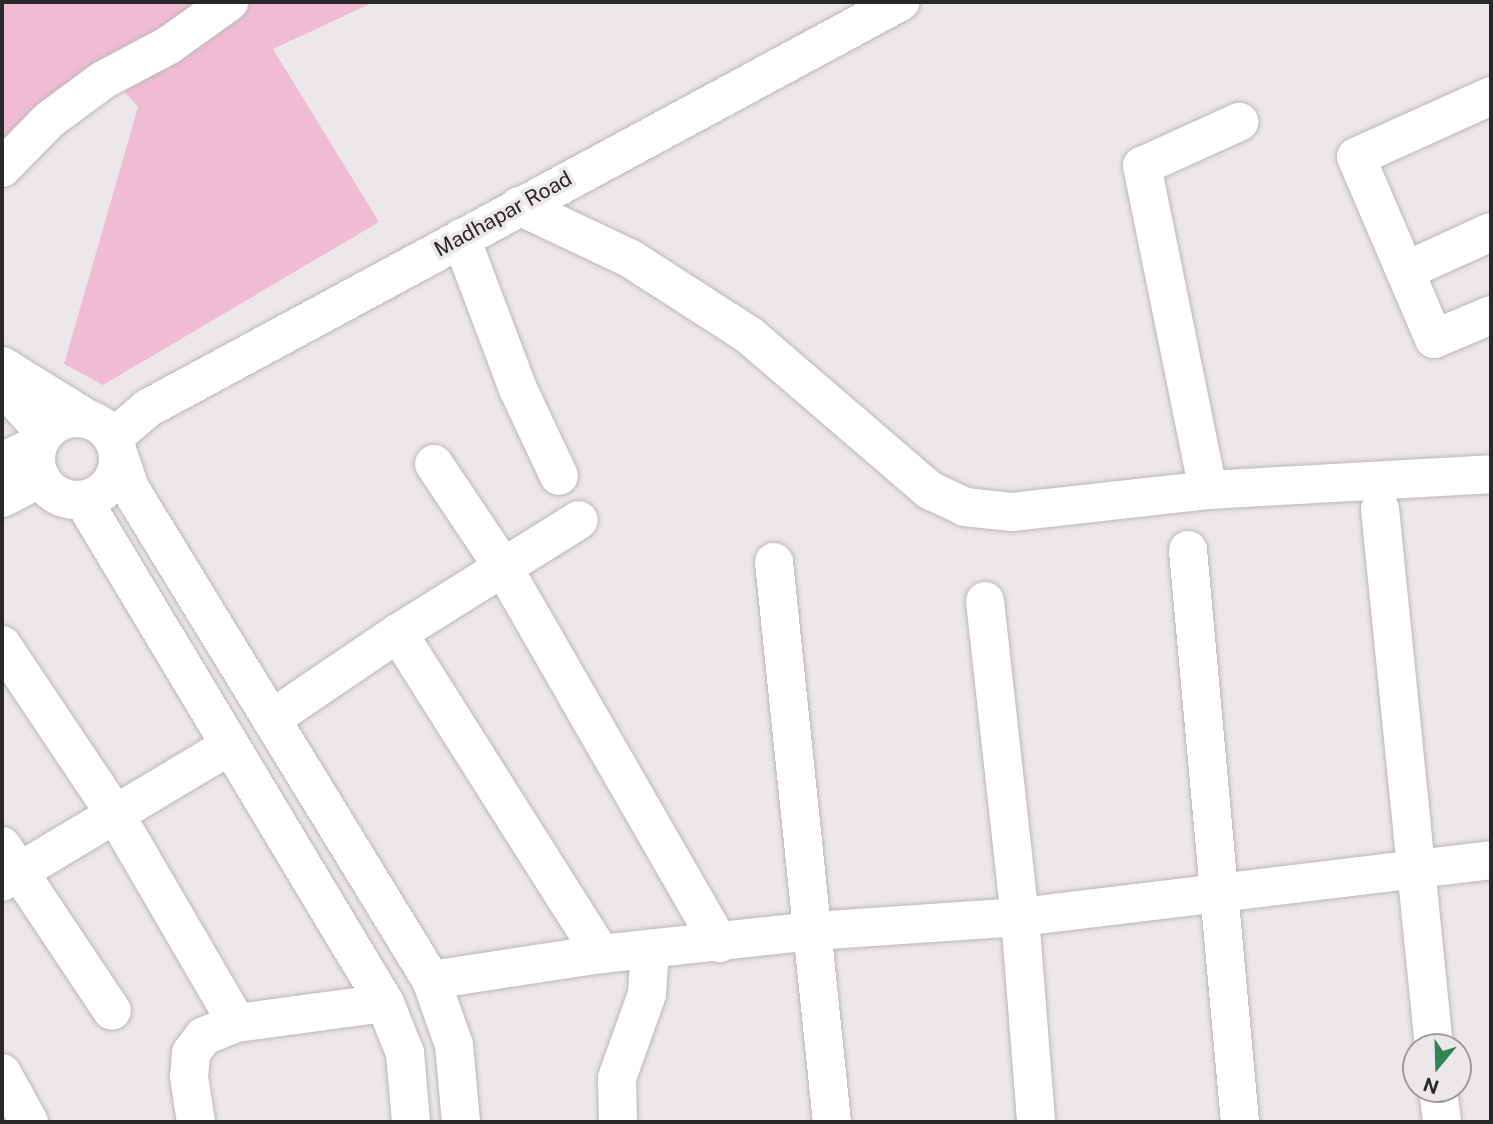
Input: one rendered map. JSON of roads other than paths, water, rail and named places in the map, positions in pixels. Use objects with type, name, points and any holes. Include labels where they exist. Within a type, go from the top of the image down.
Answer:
[{"type":"street","points":[[2,167],[49,120],[103,80],[169,45],[229,2]]},
{"type":"street","name":"Madhapar Road","points":[[106,434],[148,408],[519,206],[900,2]]},
{"type":"street","points":[[1491,96],[1356,157],[1434,339],[1491,315]]},
{"type":"street","points":[[1208,490],[1142,166],[1239,122]]},
{"type":"street","points":[[519,206],[631,260],[749,335],[929,490],[965,507],[1012,512],[1208,490],[1491,474]]},
{"type":"street","points":[[1405,271],[1491,232]]},
{"type":"street","points":[[461,238],[518,389],[559,476]]},
{"type":"street","points":[[2,366],[106,434],[131,489],[431,980],[454,1045],[461,1122]]},
{"type":"street","points":[[2,385],[66,499],[83,500],[111,484],[106,434]]},
{"type":"street","points":[[2,498],[65,421],[106,434]]},
{"type":"street","points":[[2,462],[41,452]]},
{"type":"street","points":[[434,464],[503,567],[719,943]]},
{"type":"street","points":[[83,500],[385,1003],[405,1053],[411,1122]]},
{"type":"street","points":[[1380,509],[1433,1033]]},
{"type":"street","points":[[271,719],[398,633],[579,520]]},
{"type":"street","points":[[1188,550],[1240,1122]]},
{"type":"street","points":[[774,562],[832,1122]]},
{"type":"street","points":[[985,601],[1020,917],[1036,1122]]},
{"type":"street","points":[[398,633],[601,954]]},
{"type":"street","points":[[2,645],[114,812],[237,1023]]},
{"type":"street","points":[[112,1011],[7,867],[114,812],[229,746]]},
{"type":"street","points":[[431,980],[601,954],[814,931],[1020,917],[1491,860]]},
{"type":"street","points":[[618,1122],[617,1078],[647,994],[650,949]]},
{"type":"street","points":[[196,1122],[189,1077],[191,1053],[204,1036],[237,1023],[385,1003]]},
{"type":"street","points":[[2,1073],[29,1122]]},
{"type":"street","points":[[1440,1103],[1442,1122]]}]
